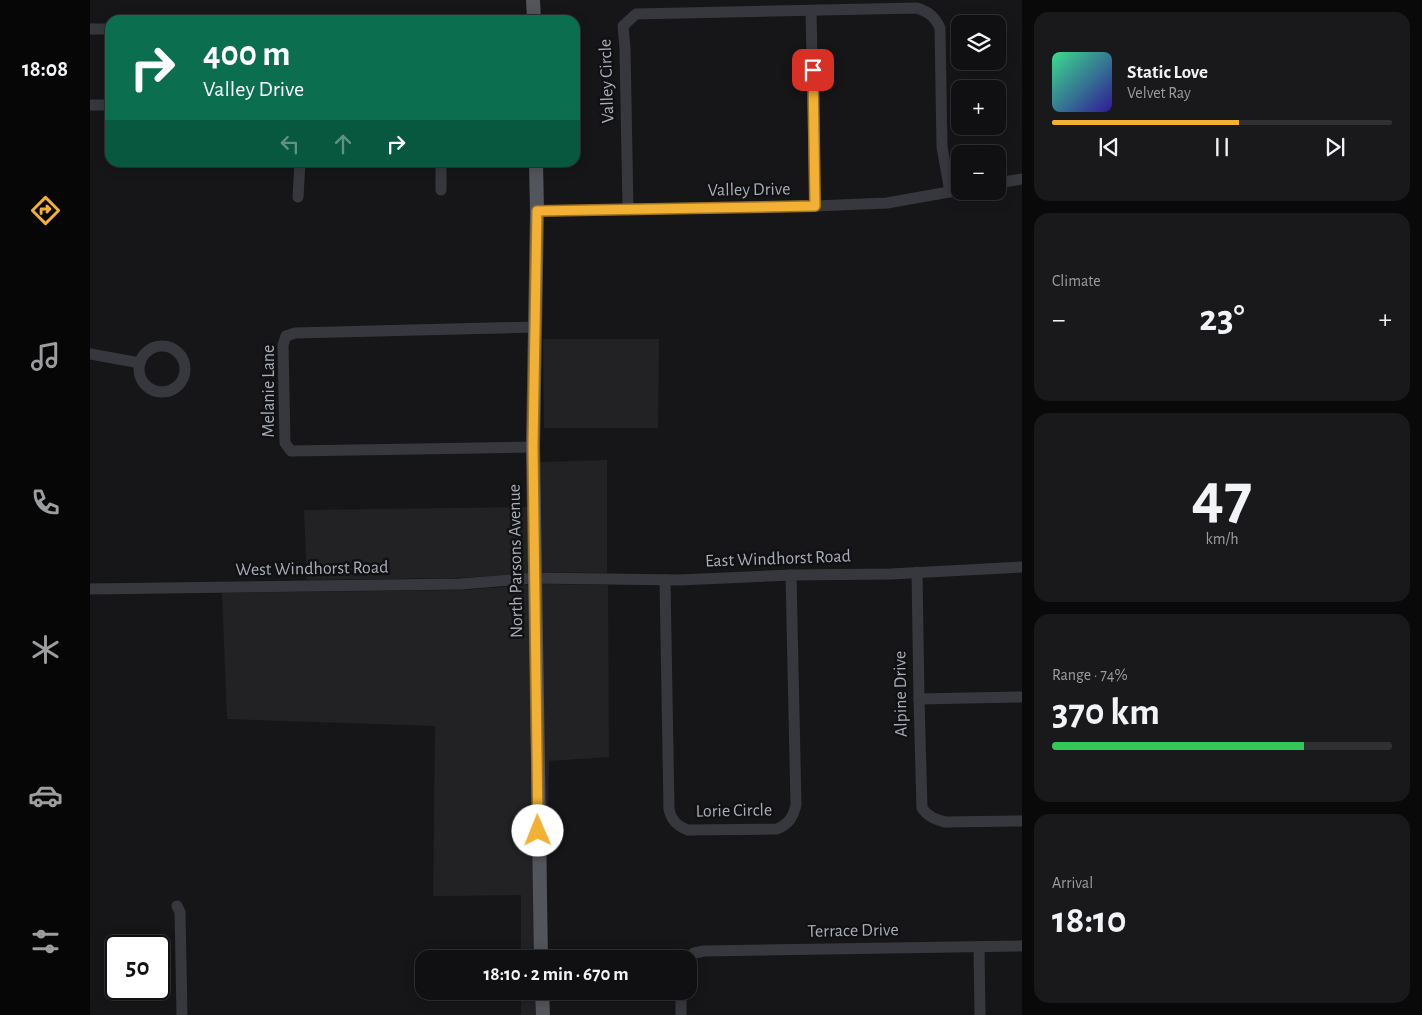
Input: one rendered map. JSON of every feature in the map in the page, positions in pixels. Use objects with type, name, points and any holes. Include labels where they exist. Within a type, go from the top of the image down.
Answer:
[{"type":"main road","points":[[533,0],[534,15]]},
{"type":"main road","name":"North Parsons Avenue","points":[[536,167],[533,447],[541,950]]},
{"type":"main road","points":[[542,1000],[543,1015]]},
{"type":"street","name":"Valley Circle","points":[[628,210],[623,26],[636,14],[917,8],[926,11],[937,20],[940,28],[942,147],[951,177]]},
{"type":"street","points":[[811,11],[815,206]]},
{"type":"street","points":[[90,29],[105,29]]},
{"type":"street","points":[[90,105],[105,105]]},
{"type":"street","points":[[298,197],[300,167]]},
{"type":"street","points":[[441,167],[441,190]]},
{"type":"street","points":[[1006,182],[1022,179]]},
{"type":"street","name":"Valley Drive","points":[[537,211],[887,203],[951,192]]},
{"type":"street","name":"Melanie Lane","points":[[533,447],[292,451],[285,443],[283,345],[286,336],[295,333],[535,327]]},
{"type":"street","points":[[163,346],[170,348],[182,358],[184,372],[182,379],[172,389],[157,391],[145,384],[141,377],[140,363],[148,350],[163,346]]},
{"type":"street","points":[[90,354],[140,363]]},
{"type":"street","name":"East Windhorst Road","points":[[535,578],[665,580],[1022,567]]},
{"type":"street","name":"Alpine Drive","points":[[917,572],[922,808],[926,814],[934,819],[945,822],[1022,821]]},
{"type":"street","name":"Lorie Circle","points":[[665,580],[670,816],[681,827],[688,830],[777,829],[790,821],[796,805],[792,575]]},
{"type":"street","name":"West Windhorst Road","points":[[90,589],[457,584],[535,578]]},
{"type":"street","points":[[919,699],[1022,697]]},
{"type":"street","points":[[176,906],[180,912],[182,1015]]},
{"type":"street","name":"Terrace Drive","points":[[697,953],[1022,946]]},
{"type":"street","points":[[979,947],[980,1015]]},
{"type":"street","points":[[681,1000],[681,1015]]},
{"type":"shaded area","points":[[543,339],[659,339],[658,428],[544,428]]},
{"type":"shaded area","points":[[607,460],[607,573],[540,572],[539,462]]},
{"type":"shaded area","points":[[529,507],[530,573],[461,578],[307,580],[304,510]]},
{"type":"shaded area","points":[[540,584],[608,585],[609,757],[549,761],[546,934]]},
{"type":"shaded area","points":[[530,585],[536,950],[521,950],[521,895],[433,896],[435,726],[227,719],[222,593],[461,590]]},
{"type":"shaded area","points":[[521,1000],[537,1000],[538,1015],[521,1015]]},
{"type":"route","points":[[538,831],[538,679],[533,447],[537,211],[815,206],[813,70]]}]
